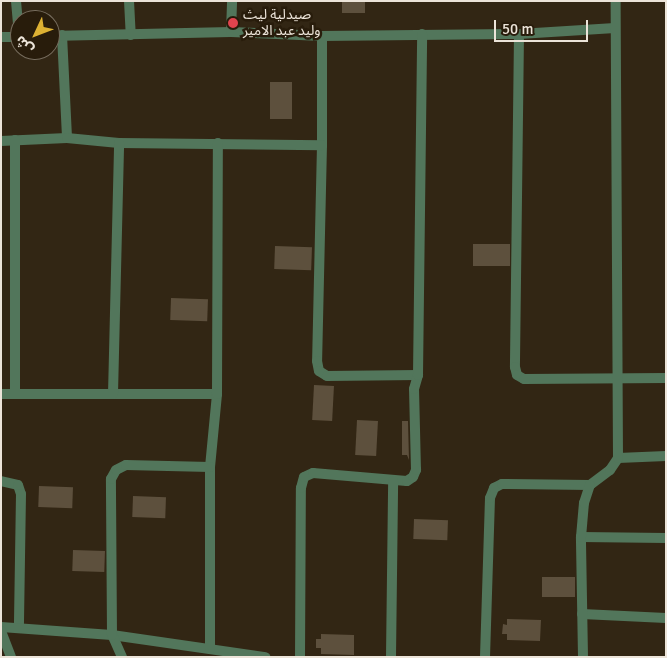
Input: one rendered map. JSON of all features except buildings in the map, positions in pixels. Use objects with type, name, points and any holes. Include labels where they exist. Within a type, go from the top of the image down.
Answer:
[{"type":"street","points":[[129,1],[131,35]]},
{"type":"street","points":[[231,32],[232,1]]},
{"type":"street","points":[[583,657],[581,537],[584,503],[590,485],[610,470],[618,458],[616,1]]},
{"type":"street","points":[[67,138],[62,35],[231,32],[322,36],[519,34],[615,28]]},
{"type":"street","points":[[300,657],[301,488],[304,477],[313,473],[407,481],[413,477],[416,470],[414,389],[418,375],[422,34]]},
{"type":"street","points":[[519,34],[515,367],[517,375],[524,379],[666,378]]},
{"type":"street","points":[[322,36],[322,145],[317,361],[319,371],[327,376],[418,375]]},
{"type":"street","points":[[1,141],[67,138],[119,143],[218,142],[322,145]]},
{"type":"street","points":[[15,140],[15,394]]},
{"type":"street","points":[[210,649],[210,468],[217,394],[218,142]]},
{"type":"street","points":[[113,394],[119,143]]},
{"type":"street","points":[[1,394],[217,394]]},
{"type":"street","points":[[618,458],[666,456]]},
{"type":"street","points":[[122,657],[112,635],[111,479],[116,470],[126,465],[210,468]]},
{"type":"street","points":[[1,481],[18,485],[21,494],[19,627]]},
{"type":"street","points":[[391,657],[393,481]]},
{"type":"street","points":[[485,657],[490,498],[494,488],[502,484],[590,485]]},
{"type":"street","points":[[581,537],[666,538]]},
{"type":"street","points":[[582,614],[666,618]]},
{"type":"street","points":[[1,627],[112,635],[265,657]]},
{"type":"street","points":[[1,631],[11,657]]},
{"type":"place","name":"صيدلية ليث وليد عبد الامير","points":[[233,23]]}]
